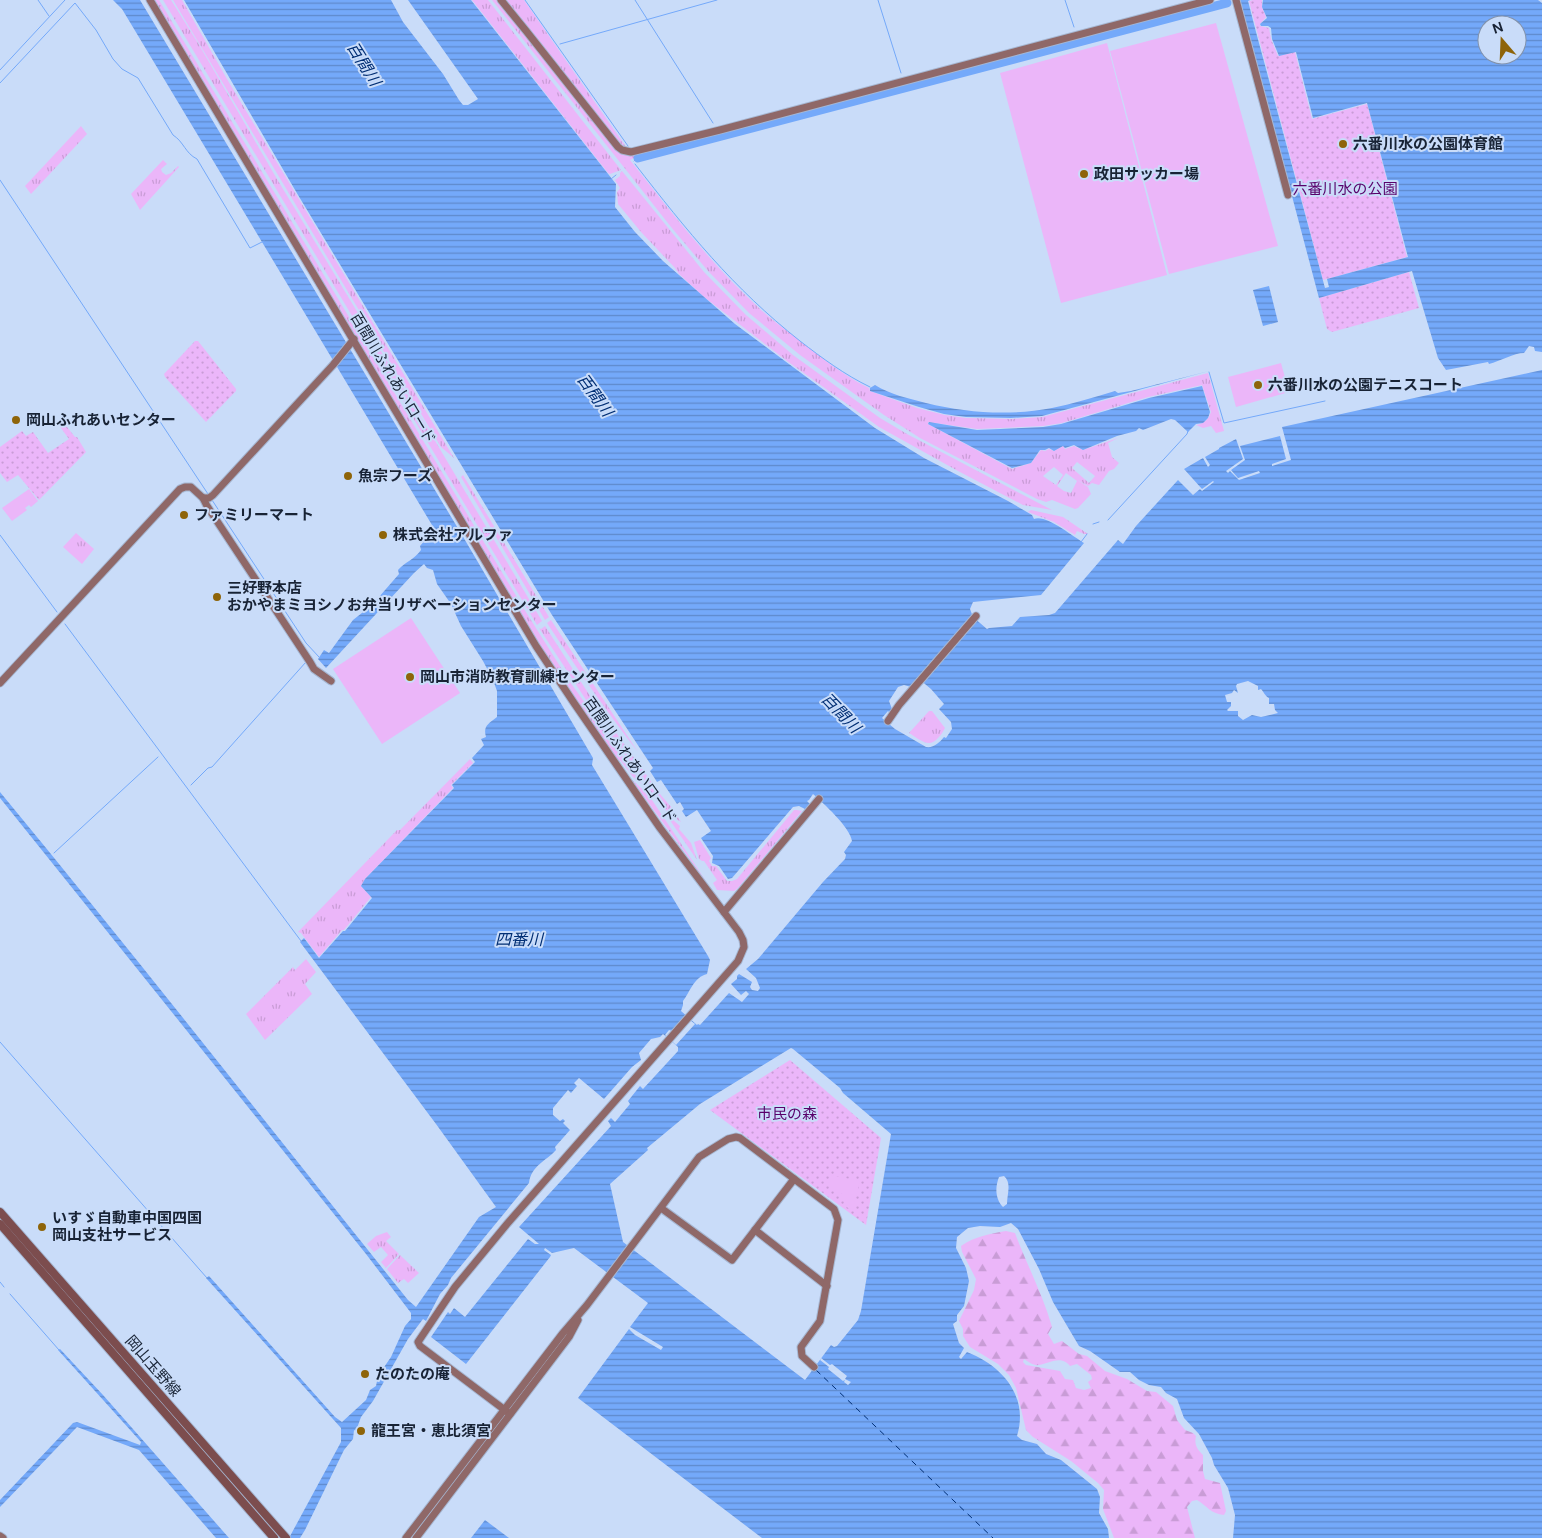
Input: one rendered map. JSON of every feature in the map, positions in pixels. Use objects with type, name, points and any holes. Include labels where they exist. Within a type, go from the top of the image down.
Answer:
[{"type":"main road","name":"岡山玉野線","points":[[0,1212],[286,1538]]},
{"type":"main road","name":"岡山玉野線","points":[[0,1224],[274,1538]]},
{"type":"street","name":"百間川ふれあいロード","points":[[150,0],[560,682],[660,828],[724,912],[744,943],[744,951],[738,961],[507,1224],[456,1287],[418,1342],[420,1346],[507,1411]]},
{"type":"street","points":[[500,0],[618,147],[631,152],[1210,0]]},
{"type":"street","points":[[1236,0],[1288,195]]},
{"type":"street","points":[[331,681],[314,669],[207,506],[208,497],[354,339]]},
{"type":"street","points":[[0,683],[180,489],[191,487],[208,497]]},
{"type":"street","points":[[888,721],[976,616]]},
{"type":"street","points":[[724,912],[820,799]]},
{"type":"street","points":[[416,1538],[563,1333],[587,1305],[702,1154],[732,1137],[740,1138],[834,1209],[837,1214],[838,1220],[820,1321],[801,1347],[802,1356],[814,1367]]},
{"type":"street","points":[[661,1208],[732,1260],[794,1179]]},
{"type":"street","points":[[755,1230],[827,1286]]},
{"type":"street","points":[[406,1538],[507,1411]]},
{"type":"green space","points":[[153,0],[159,0],[524,609],[568,679],[642,784],[619,761],[548,662]]},
{"type":"green space","points":[[163,0],[171,0],[198,43],[277,179],[542,621],[537,625]]},
{"type":"green space","points":[[173,0],[182,0],[227,79],[454,458],[441,447]]},
{"type":"green space","points":[[472,0],[488,0],[621,170],[608,173]]},
{"type":"green space","points":[[492,0],[496,0],[531,42],[615,148],[622,154],[634,155],[636,157],[630,160],[723,273],[773,321],[833,366],[869,388],[870,391],[917,408],[945,415],[966,418],[1012,419],[1042,417],[1208,373],[1224,431],[1216,433],[1211,426],[1203,428],[1196,425],[1206,421],[1211,412],[1202,385],[1148,397],[1062,423],[1043,426],[977,429],[928,422],[928,424],[1012,469],[1031,463],[1041,450],[1049,449],[1054,451],[1063,446],[1065,449],[1074,446],[1083,450],[1118,438],[1108,443],[1112,457],[1119,463],[1114,469],[1109,471],[1099,485],[1092,483],[1088,486],[1076,479],[1088,487],[1091,494],[1078,508],[1075,509],[1052,500],[1046,502],[1037,499],[920,438],[884,415],[800,355],[749,313],[708,271],[671,227]],"holes":[[[1077,462],[1095,476],[1089,483],[1072,468]],[[1054,467],[1063,475],[1056,485],[1043,476]],[[1066,473],[1077,481],[1071,493],[1057,486]]]},
{"type":"green space","points":[[503,0],[524,0],[626,147],[617,142]]},
{"type":"green space","name":"六番川水の公園","points":[[1262,0],[1262,7],[1266,17],[1260,26],[1269,28],[1278,56],[1295,52],[1312,119],[1367,104],[1407,257],[1323,280],[1249,1]]},
{"type":"green space","points":[[1216,23],[1278,246],[1169,274],[1110,51]]},
{"type":"green space","name":"政田サッカー場","points":[[1107,43],[1167,275],[1061,303],[1000,73]]},
{"type":"green space","points":[[81,126],[87,134],[31,194],[25,186]]},
{"type":"green space","points":[[163,160],[167,164],[161,169],[166,175],[179,167],[140,210],[131,194]]},
{"type":"green space","points":[[622,171],[704,272],[746,315],[793,355],[880,418],[1052,510],[1023,505],[879,427],[787,361],[704,297],[679,274],[618,204],[617,192],[620,188],[615,180]]},
{"type":"green space","points":[[1409,272],[1419,308],[1332,332],[1327,329],[1319,298]]},
{"type":"green space","points":[[195,341],[198,341],[236,389],[206,422],[164,374]]},
{"type":"green space","name":"六番川水の公園テニスコート","points":[[1281,363],[1289,392],[1236,407],[1228,377]]},
{"type":"green space","points":[[55,420],[59,423],[63,422],[77,437],[86,452],[39,500],[18,475],[7,482],[0,473],[0,447],[22,431],[26,436],[33,432],[48,453],[69,439]]},
{"type":"green space","points":[[463,475],[549,617],[545,620],[461,477]]},
{"type":"green space","points":[[29,489],[38,501],[31,507],[29,505],[25,508],[27,510],[12,521],[2,508]]},
{"type":"green space","points":[[1031,510],[1063,517],[1088,534],[1077,531],[1075,535],[1054,522],[1028,512]]},
{"type":"green space","points":[[76,533],[94,549],[82,564],[63,547]]},
{"type":"green space","points":[[411,618],[460,693],[382,744],[333,669]]},
{"type":"green space","points":[[551,620],[638,752],[591,688],[547,623]]},
{"type":"green space","points":[[545,626],[594,702],[653,784],[648,787],[590,706],[539,628],[541,629]]},
{"type":"green space","points":[[929,711],[932,711],[945,728],[941,735],[931,743],[920,740],[909,733]]},
{"type":"green space","points":[[470,759],[473,763],[451,785],[453,788],[365,879],[361,886],[371,897],[319,957],[301,933],[298,932],[397,830],[400,830]]},
{"type":"green space","points":[[631,779],[648,794],[708,884]]},
{"type":"green space","points":[[654,787],[681,822],[656,799],[650,790]]},
{"type":"green space","points":[[794,810],[802,811],[738,888],[734,891],[717,890],[713,883],[717,880],[704,861],[699,859],[694,842],[700,840],[711,858],[709,861],[712,866],[716,866],[727,881],[732,881],[737,879]]},
{"type":"green space","points":[[665,813],[680,826],[679,829],[691,843],[697,860]]},
{"type":"green space","points":[[306,959],[316,972],[305,984],[312,994],[265,1040],[246,1014],[293,967],[295,970]]},
{"type":"green space","name":"市民の森","points":[[790,1060],[881,1138],[866,1225],[710,1110]]},
{"type":"green space","points":[[830,1175],[860,1181],[854,1205],[852,1204],[850,1209],[845,1206],[845,1196],[828,1184]]},
{"type":"green space","points":[[1006,1231],[1015,1233],[1040,1292],[1052,1327],[1048,1334],[1054,1344],[1062,1341],[1079,1354],[1087,1356],[1105,1371],[1127,1379],[1147,1391],[1156,1392],[1173,1406],[1177,1420],[1185,1430],[1196,1436],[1196,1446],[1203,1455],[1205,1479],[1220,1483],[1226,1511],[1224,1515],[1220,1514],[1212,1511],[1197,1500],[1192,1501],[1187,1507],[1195,1538],[1114,1538],[1103,1509],[1104,1490],[1071,1461],[1033,1437],[1026,1430],[1016,1388],[1009,1375],[998,1364],[970,1347],[963,1336],[963,1329],[959,1321],[974,1290],[976,1279],[962,1252],[961,1246],[988,1234]],"holes":[[[1024,1359],[1031,1364],[1037,1365],[1059,1360],[1070,1366],[1077,1364],[1091,1375],[1092,1379],[1088,1382],[1091,1388],[1084,1390],[1076,1388],[1073,1380],[1065,1379],[1060,1371],[1026,1365],[1023,1362]]]},
{"type":"green space","points":[[387,1232],[391,1237],[386,1241],[399,1254],[386,1268],[381,1262],[388,1255],[381,1247],[374,1252],[367,1244],[376,1236]]},
{"type":"green space","points":[[400,1255],[419,1273],[408,1283],[404,1279],[398,1283],[387,1269]]},
{"type":"water","points":[[113,0],[140,0],[462,535],[593,758],[592,765],[708,956],[710,960],[707,974],[699,978],[693,985],[683,1001],[681,1011],[697,1025],[700,1025],[729,993],[742,1002],[749,994],[746,991],[741,995],[731,984],[737,979],[739,974],[752,982],[750,987],[752,990],[758,991],[760,988],[756,978],[746,969],[758,959],[823,882],[845,859],[846,855],[844,852],[852,841],[850,835],[835,816],[813,794],[807,801],[810,804],[805,809],[799,806],[793,807],[732,878],[728,879],[719,866],[712,863],[713,856],[701,838],[711,831],[697,810],[686,817],[680,802],[677,804],[661,780],[657,782],[650,771],[653,768],[552,615],[298,195],[184,0],[391,0],[403,22],[443,74],[459,100],[463,105],[468,105],[478,99],[408,0],[471,0],[616,184],[615,207],[635,232],[663,261],[735,324],[875,428],[924,458],[1008,501],[1032,515],[1034,519],[1039,518],[1059,526],[1084,543],[1041,595],[973,602],[970,609],[973,617],[987,629],[1012,626],[1020,617],[1055,613],[1118,540],[1123,544],[1136,526],[1178,480],[1193,495],[1214,482],[1202,489],[1184,469],[1203,458],[1208,467],[1210,465],[1205,457],[1236,439],[1243,459],[1226,471],[1228,473],[1230,471],[1239,480],[1260,473],[1259,471],[1238,478],[1231,470],[1245,460],[1240,446],[1280,436],[1286,459],[1272,464],[1272,466],[1291,460],[1282,427],[1542,370],[1542,1538],[1233,1538],[1235,1515],[1228,1488],[1199,1434],[1184,1418],[1177,1399],[1166,1393],[1161,1387],[1149,1385],[1139,1380],[1130,1372],[1120,1372],[1090,1351],[1079,1346],[1053,1302],[1039,1269],[1018,1229],[1011,1223],[1000,1227],[980,1226],[968,1228],[957,1237],[956,1248],[966,1268],[969,1281],[964,1306],[957,1315],[957,1321],[953,1324],[959,1343],[964,1348],[959,1357],[961,1359],[967,1352],[980,1358],[1002,1374],[1016,1396],[1019,1408],[1020,1422],[1017,1436],[1022,1440],[1037,1444],[1046,1454],[1061,1460],[1097,1489],[1100,1497],[1099,1513],[1108,1529],[1109,1538],[762,1538],[578,1398],[629,1329],[635,1335],[661,1350],[663,1347],[630,1327],[648,1303],[574,1248],[552,1253],[545,1248],[544,1250],[551,1255],[550,1257],[466,1364],[431,1337],[448,1312],[450,1314],[454,1308],[465,1317],[528,1239],[535,1244],[539,1244],[519,1227],[611,1126],[608,1121],[611,1118],[615,1122],[630,1104],[628,1101],[640,1086],[643,1089],[678,1051],[678,1047],[663,1034],[660,1037],[651,1039],[639,1053],[641,1060],[632,1067],[604,1099],[579,1078],[574,1083],[577,1086],[571,1093],[568,1090],[553,1108],[553,1115],[560,1121],[563,1119],[565,1121],[563,1123],[570,1130],[555,1147],[556,1150],[536,1168],[530,1177],[529,1183],[451,1278],[426,1321],[423,1319],[408,1339],[373,1401],[361,1417],[356,1431],[354,1430],[353,1439],[344,1450],[305,1530],[300,1538],[289,1538],[341,1442],[341,1428],[206,1278],[209,1276],[335,1417],[342,1422],[366,1400],[370,1390],[376,1386],[378,1376],[391,1357],[405,1326],[411,1319],[411,1313],[366,1254],[0,798],[0,792],[408,1300],[416,1307],[479,1217],[496,1207],[300,942],[304,938],[319,958],[345,931],[372,898],[361,886],[365,879],[454,788],[452,785],[475,762],[472,758],[484,745],[481,739],[486,737],[486,728],[497,717],[497,691],[483,661],[461,626],[451,604],[437,584],[433,570],[427,568],[424,564],[326,668],[318,659],[324,650],[329,653],[353,620],[372,605],[399,574],[398,570],[419,553],[421,550],[420,546],[432,532],[432,525],[122,9]],"holes":[[[919,679],[944,704],[939,709],[951,722],[952,729],[946,738],[944,737],[934,746],[926,747],[895,729],[882,718],[892,709],[889,701],[898,687],[904,685],[911,687]],[[1248,681],[1258,686],[1258,690],[1261,689],[1269,698],[1269,704],[1274,704],[1275,710],[1278,713],[1261,717],[1252,715],[1243,720],[1238,716],[1238,711],[1228,711],[1231,702],[1227,702],[1225,695],[1232,693],[1234,690],[1238,693],[1237,684]],[[791,1048],[840,1088],[843,1093],[891,1134],[858,1320],[837,1346],[831,1345],[805,1380],[623,1242],[610,1184],[648,1150],[647,1148],[700,1104]],[[1004,1176],[1008,1182],[1007,1204],[1003,1207],[996,1193],[999,1177]]]},
{"type":"water","points":[[1240,0],[1250,0],[1248,1],[1256,32],[1325,288],[1329,287],[1327,279],[1408,257],[1367,103],[1313,118],[1296,52],[1279,56],[1272,39],[1271,28],[1261,26],[1260,24],[1267,18],[1262,7],[1263,0],[1538,0],[1542,3],[1542,352],[1535,351],[1534,347],[1529,346],[1524,353],[1489,364],[1488,362],[1446,370],[1438,358],[1412,271],[1319,298]]},
{"type":"water","points":[[1269,286],[1278,322],[1263,326],[1253,290]]},
{"type":"water","points":[[1209,371],[1042,416],[1011,418],[966,417],[944,414],[870,391],[870,388],[875,385],[900,396],[926,403],[957,409],[1004,413],[1060,406],[1115,391],[1118,393],[1131,391]]},
{"type":"water","points":[[1202,386],[1210,412],[1208,418],[1203,423],[1196,424],[1188,432],[1175,420],[1171,419],[1143,430],[1139,428],[1136,431],[1117,436],[1083,450],[1074,445],[1065,448],[1063,446],[1054,451],[1049,448],[1040,450],[1031,463],[1012,468],[928,424],[929,422],[977,430],[1043,427],[1061,424],[1149,398]]},
{"type":"water","points":[[60,1349],[229,1538],[216,1538],[139,1450],[77,1427],[0,1507],[0,1500],[73,1423],[77,1422],[140,1445],[141,1442],[58,1350]]},
{"type":"water","points":[[485,1520],[509,1538],[471,1538]]},
{"type":"pier","points":[[685,1016],[695,1024],[676,1045],[665,1035],[669,1030],[672,1031]]},
{"type":"pier","points":[[821,1358],[847,1376],[845,1379],[851,1382],[848,1385],[844,1382],[845,1380],[843,1381],[828,1369],[829,1367],[820,1360]]},
{"type":"waterway","points":[[38,0],[49,16]]},
{"type":"waterway","points":[[0,70],[65,0]]},
{"type":"waterway","points":[[525,0],[628,146]]},
{"type":"waterway","points":[[635,0],[713,123]]},
{"type":"waterway","points":[[560,44],[717,0]]},
{"type":"waterway","points":[[878,0],[901,73]]},
{"type":"waterway","points":[[1065,0],[1074,27]]},
{"type":"waterway","points":[[0,83],[75,3],[96,30],[113,59],[122,69],[138,78],[173,135],[197,159],[250,248],[264,241]]},
{"type":"waterway","points":[[638,158],[1227,3]]},
{"type":"waterway","points":[[634,161],[637,158]]},
{"type":"waterway","points":[[635,164],[692,235],[753,300],[817,354],[843,372],[870,387]]},
{"type":"waterway","points":[[611,179],[616,175]]},
{"type":"waterway","points":[[0,180],[208,494]]},
{"type":"waterway","points":[[1209,372],[1224,423],[1325,401]]},
{"type":"waterway","points":[[1108,520],[1188,431]]},
{"type":"waterway","points":[[212,500],[306,643],[319,657]]},
{"type":"waterway","points":[[1093,524],[1099,522]]},
{"type":"waterway","points":[[1081,542],[1087,534]]},
{"type":"waterway","points":[[0,535],[57,612]]},
{"type":"waterway","points":[[65,624],[301,941]]},
{"type":"waterway","points":[[191,785],[208,768],[212,767],[306,662]]},
{"type":"waterway","points":[[54,853],[158,757]]},
{"type":"waterway","points":[[0,1042],[207,1278]]},
{"type":"waterway","points":[[0,1282],[4,1287]]},
{"type":"waterway","points":[[10,1294],[59,1350]]},
{"type":"ferry route","points":[[816,1370],[993,1538]]},
{"type":"place","name":"六番川水の公園体育館","points":[[1343,144]]},
{"type":"place","name":"政田サッカー場","points":[[1084,174]]},
{"type":"place","name":"六番川水の公園テニスコート","points":[[1258,385]]},
{"type":"place","name":"岡山ふれあいセンター","points":[[16,420]]},
{"type":"place","name":"魚宗フーズ","points":[[348,476]]},
{"type":"place","name":"ファミリーマート","points":[[184,515]]},
{"type":"place","name":"株式会社アルファ","points":[[383,535]]},
{"type":"place","name":"三好野本店 おかやまミヨシノお弁当リザベーションセンター","points":[[217,597]]},
{"type":"place","name":"岡山市消防教育訓練センター","points":[[410,677]]},
{"type":"place","name":"いすゞ自動車中国四国 岡山支社サービス","points":[[42,1227]]},
{"type":"place","name":"たのたの庵","points":[[365,1374]]},
{"type":"place","name":"龍王宮・恵比須宮","points":[[361,1431]]},
{"type":"water label","name":"百間川","points":[[364,64]]},
{"type":"water label","name":"百間川","points":[[595,395]]},
{"type":"water label","name":"百間川","points":[[841,713]]},
{"type":"water label","name":"四番川","points":[[519,939]]}]
